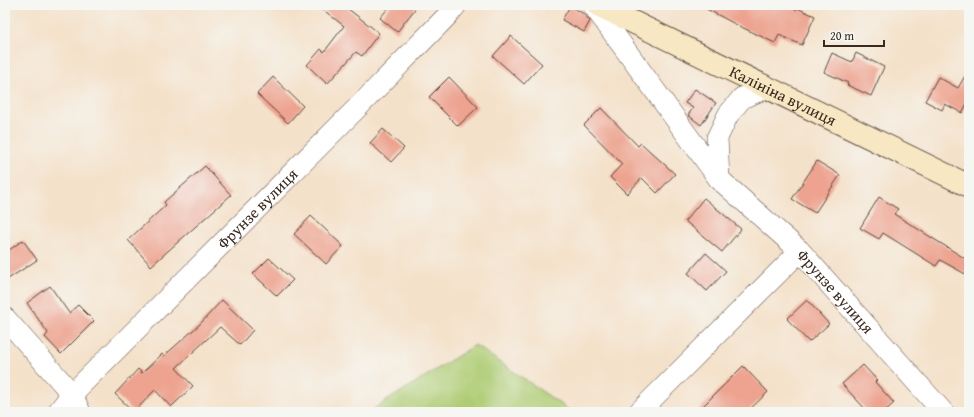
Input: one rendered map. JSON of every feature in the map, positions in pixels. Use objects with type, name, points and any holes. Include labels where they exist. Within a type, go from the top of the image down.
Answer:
[{"type":"street","name":"Фрунзе вулиця","points":[[58,412],[76,403],[456,5]]},
{"type":"street","name":"Фрунзе вулиця","points":[[593,5],[719,178],[800,251],[943,412]]},
{"type":"street","name":"Калініна вулиця","points":[[598,5],[969,186]]},
{"type":"street","points":[[719,178],[717,138],[728,115],[742,98],[766,88]]},
{"type":"street","points":[[639,412],[800,251]]},
{"type":"street","points":[[5,318],[76,403]]},
{"type":"green space","points":[[475,345],[572,412],[369,412]]},
{"type":"building","points":[[317,5],[343,5],[379,33],[362,56],[356,52],[327,84],[307,65],[321,49],[324,52],[344,26]]},
{"type":"building","points":[[391,5],[418,5],[397,32],[380,18]]},
{"type":"building","points":[[699,5],[784,5],[796,10],[797,8],[815,16],[802,45],[779,35],[775,43]]},
{"type":"building","points":[[570,6],[584,14],[590,21],[584,32],[562,20]]},
{"type":"building","points":[[511,36],[542,64],[524,84],[493,56]]},
{"type":"building","points":[[832,53],[852,62],[856,53],[884,67],[871,96],[824,72]]},
{"type":"building","points":[[969,69],[969,100],[962,113],[945,104],[942,110],[925,101],[938,77],[958,88]]},
{"type":"building","points":[[273,77],[303,106],[288,123],[257,94]]},
{"type":"building","points":[[449,77],[478,107],[458,126],[429,97]]},
{"type":"building","points":[[695,89],[716,103],[701,125],[688,115],[693,108],[685,103]]},
{"type":"building","points":[[601,108],[638,146],[641,143],[675,174],[657,193],[642,178],[627,194],[610,177],[622,164],[584,125]]},
{"type":"building","points":[[383,129],[404,148],[391,162],[370,143]]},
{"type":"building","points":[[817,161],[840,175],[815,213],[792,199]]},
{"type":"building","points":[[205,166],[231,195],[151,266],[128,240],[166,205],[164,202]]},
{"type":"building","points":[[879,197],[898,209],[894,214],[969,261],[969,276],[940,260],[936,266],[883,233],[879,239],[860,228]]},
{"type":"building","points":[[704,198],[741,229],[722,252],[685,221]]},
{"type":"building","points":[[311,216],[343,246],[326,264],[294,234]]},
{"type":"building","points":[[23,240],[37,260],[5,281],[5,253]]},
{"type":"building","points":[[706,253],[726,271],[707,291],[688,273]]},
{"type":"building","points":[[269,258],[293,280],[277,296],[253,274]]},
{"type":"building","points":[[50,286],[69,313],[78,305],[94,321],[61,354],[45,337],[48,333],[27,303]]},
{"type":"building","points":[[222,300],[253,330],[240,345],[220,327],[176,368],[193,386],[171,407],[155,390],[134,412],[115,394],[138,369],[142,373],[162,354],[164,356],[200,324]]},
{"type":"building","points":[[807,300],[829,324],[809,342],[787,319]]},
{"type":"building","points":[[863,365],[877,380],[875,382],[894,403],[884,412],[868,412],[842,384]]},
{"type":"building","points":[[743,366],[768,392],[747,412],[697,412]]}]
